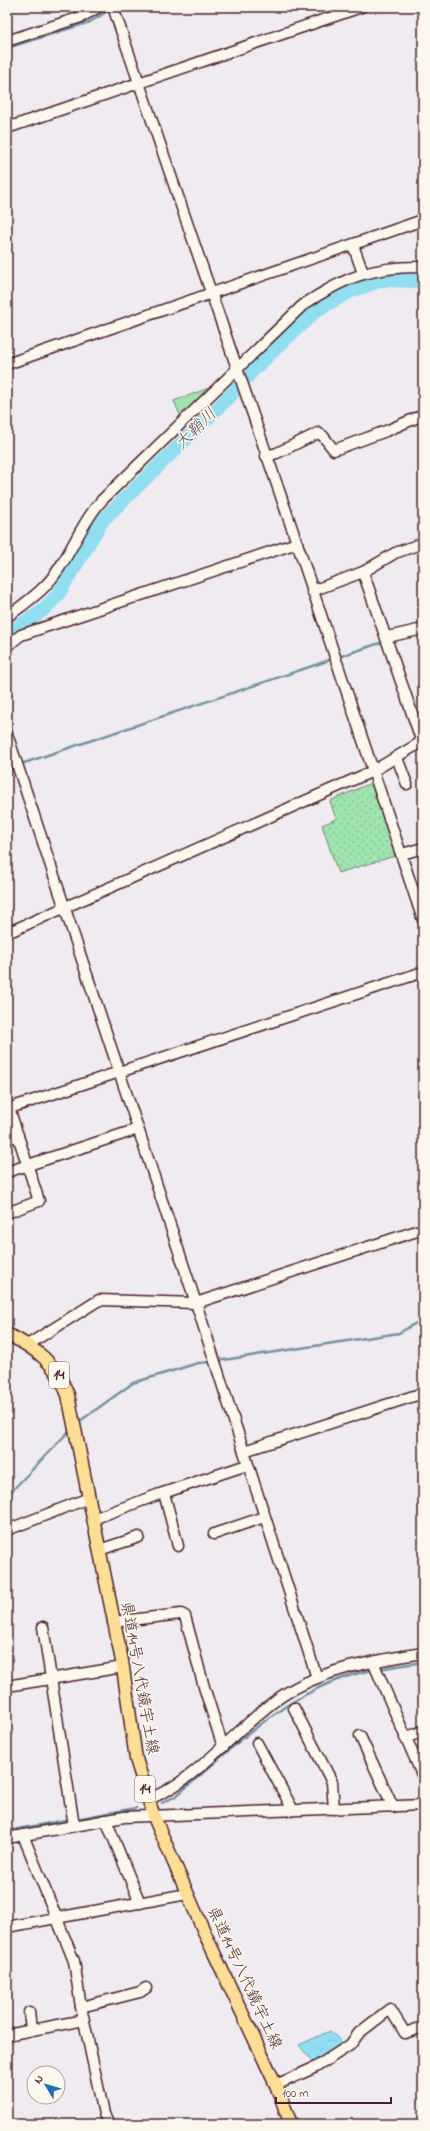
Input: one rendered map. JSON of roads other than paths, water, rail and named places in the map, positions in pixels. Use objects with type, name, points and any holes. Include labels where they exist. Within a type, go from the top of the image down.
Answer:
[{"type":"main road","name":"県道14号八代鏡宇土線","points":[[7,1334],[29,1344],[54,1367],[61,1378],[73,1416],[123,1667],[136,1759],[148,1798],[154,1817],[187,1894],[276,2085],[291,2124]]},
{"type":"street","points":[[7,41],[81,17],[99,7]]},
{"type":"street","points":[[7,128],[361,7]]},
{"type":"street","points":[[114,11],[297,543],[423,920]]},
{"type":"street","points":[[7,364],[210,292],[423,220]]},
{"type":"street","points":[[352,245],[363,273]]},
{"type":"street","points":[[7,617],[46,585],[57,570],[91,512],[102,500],[238,372],[303,305],[327,289],[363,273],[395,266],[423,267]]},
{"type":"street","points":[[266,456],[277,453],[318,434],[323,436],[334,450],[386,431],[423,415]]},
{"type":"street","points":[[7,646],[21,635],[297,543]]},
{"type":"street","points":[[312,591],[363,572],[400,551],[423,543]]},
{"type":"street","points":[[7,933],[374,771],[422,742],[363,572]]},
{"type":"street","points":[[386,637],[423,629]]},
{"type":"street","points":[[7,734],[196,1303],[214,1365],[244,1452],[247,1466],[317,1678]]},
{"type":"street","points":[[397,758],[407,784]]},
{"type":"street","points":[[402,854],[423,848]]},
{"type":"street","points":[[7,1213],[39,1201],[8,1109],[423,972]]},
{"type":"street","points":[[7,1172],[138,1129]]},
{"type":"street","points":[[7,1139],[18,1135]]},
{"type":"street","points":[[29,1344],[99,1300],[196,1303],[423,1229]]},
{"type":"street","points":[[244,1452],[423,1393]]},
{"type":"street","points":[[93,1519],[164,1493],[247,1466]]},
{"type":"street","points":[[164,1493],[178,1546]]},
{"type":"street","points":[[7,1530],[89,1498]]},
{"type":"street","points":[[214,1534],[264,1517]]},
{"type":"street","points":[[99,1550],[139,1537]]},
{"type":"street","points":[[113,1622],[181,1614],[185,1616],[222,1747]]},
{"type":"street","points":[[43,1627],[52,1678],[73,1825]]},
{"type":"street","points":[[148,1798],[173,1788],[274,1702],[317,1678],[340,1670],[374,1666],[423,1654]]},
{"type":"street","points":[[374,1666],[423,1777]]},
{"type":"street","points":[[7,1686],[123,1667]]},
{"type":"street","points":[[294,1708],[332,1782],[334,1808]]},
{"type":"street","points":[[405,1738],[423,1731]]},
{"type":"street","points":[[360,1736],[393,1807]]},
{"type":"street","points":[[257,1743],[293,1810]]},
{"type":"street","points":[[7,1838],[124,1817],[154,1817],[423,1805]]},
{"type":"street","points":[[106,1820],[140,1903]]},
{"type":"street","points":[[23,1835],[74,1961],[81,2007],[104,2114],[109,2124]]},
{"type":"street","points":[[7,1928],[187,1894]]},
{"type":"street","points":[[81,2007],[140,1992],[146,1988]]},
{"type":"street","points":[[276,2085],[316,2067],[350,2045],[359,2033],[390,2009],[405,2033],[423,2027]]},
{"type":"street","points":[[29,2012],[31,2030]]},
{"type":"street","points":[[7,2035],[84,2020]]},
{"type":"water","points":[[330,2031],[344,2044],[314,2064],[299,2045]]},
{"type":"waterway","points":[[7,48],[90,22],[111,9]]},
{"type":"waterway","name":"大鞘川","points":[[7,634],[42,611],[58,595],[103,520],[229,397],[253,370],[318,309],[351,291],[383,280],[423,281]]},
{"type":"waterway","points":[[338,657],[383,642]]},
{"type":"waterway","points":[[24,763],[333,659]]},
{"type":"waterway","points":[[7,769],[12,768]]},
{"type":"waterway","points":[[217,1361],[399,1333],[423,1319]]},
{"type":"waterway","points":[[80,1421],[133,1383],[198,1363],[212,1362]]},
{"type":"waterway","points":[[7,1496],[69,1431]]},
{"type":"waterway","points":[[378,1669],[423,1662]]},
{"type":"waterway","points":[[162,1803],[176,1796],[244,1738],[291,1703],[317,1689],[344,1678],[373,1670]]},
{"type":"waterway","points":[[75,1819],[136,1808]]},
{"type":"waterway","points":[[7,1831],[71,1819]]}]
